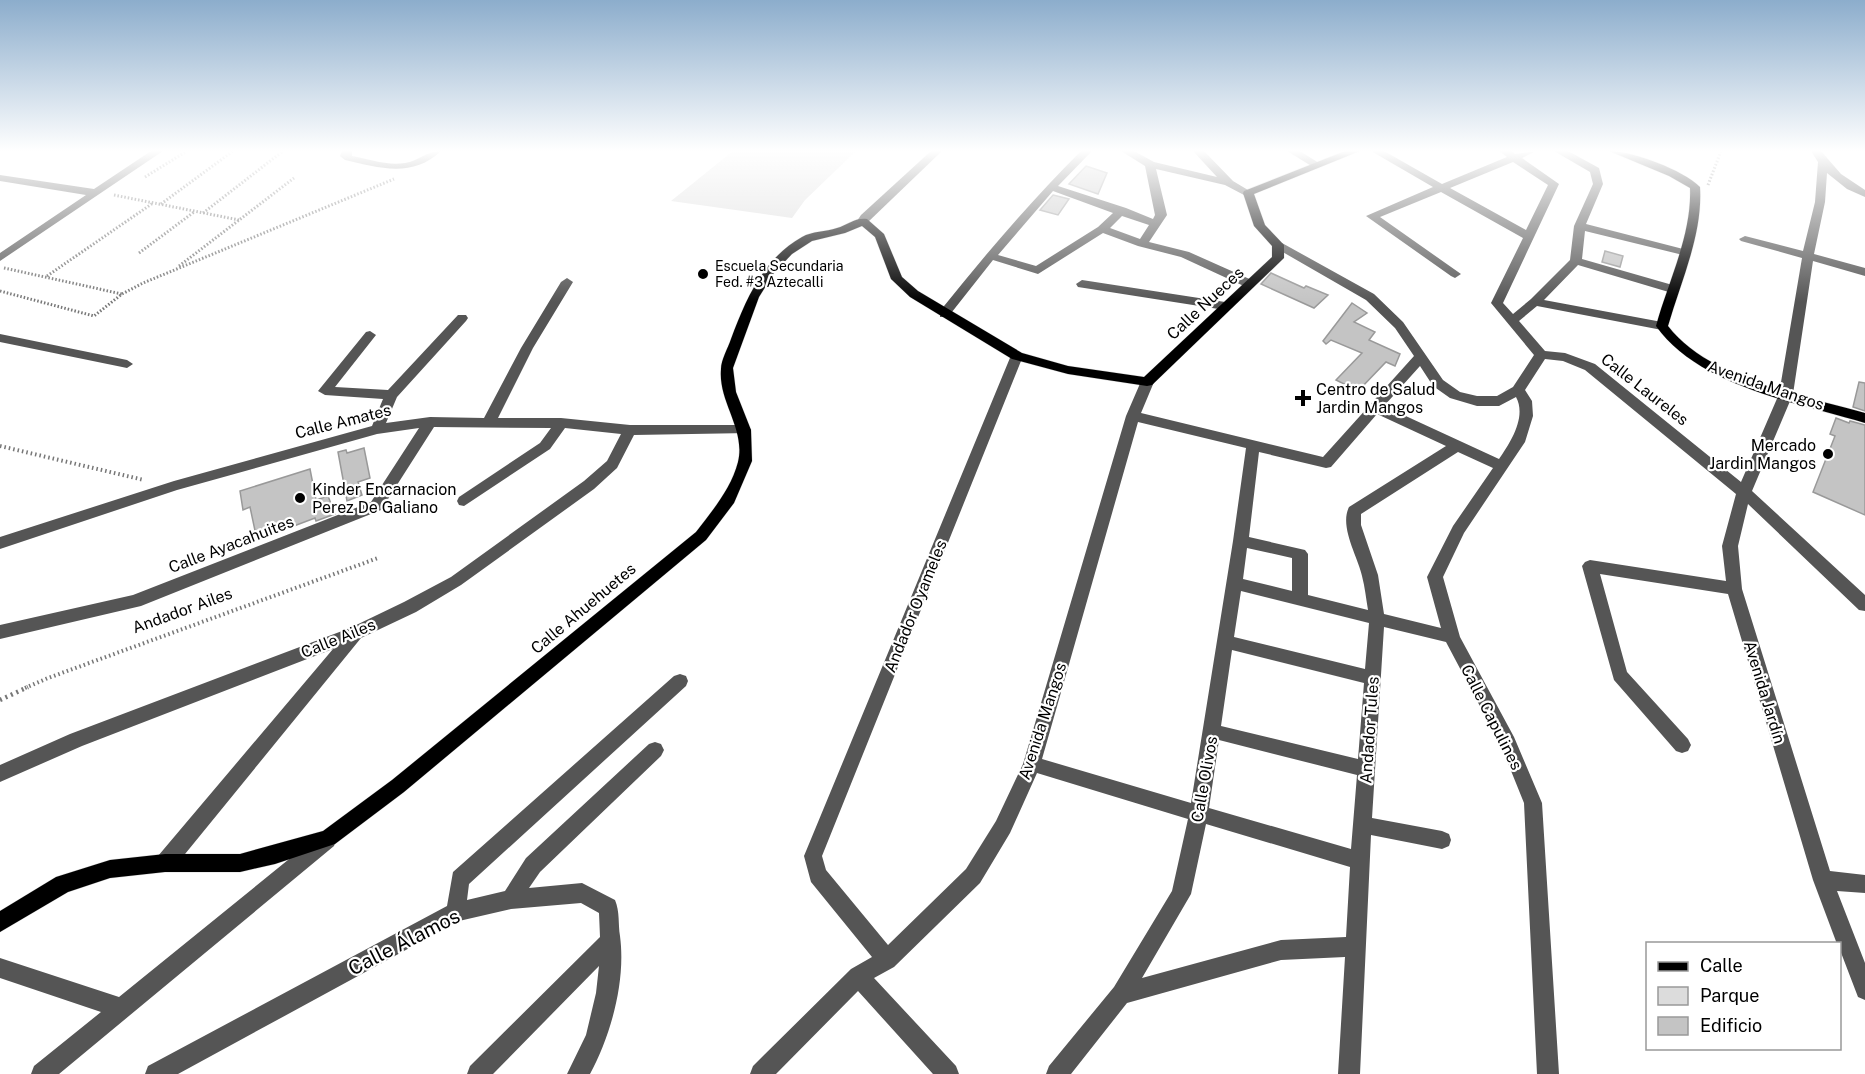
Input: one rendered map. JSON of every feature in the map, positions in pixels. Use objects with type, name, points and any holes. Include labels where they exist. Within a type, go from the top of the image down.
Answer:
[{"type":"main road","points":[[1251,201],[1260,226],[1278,245]]},
{"type":"main road","points":[[1662,326],[1697,201]]},
{"type":"main road","name":"Calle Ahuehuetes","points":[[0,922],[63,884],[110,869],[165,863],[240,863],[275,855],[328,838],[408,779],[701,536],[729,499],[745,461],[744,430],[729,392],[727,369],[753,297],[770,271],[788,252],[808,238],[840,231],[863,221]]},
{"type":"main road","points":[[863,221],[880,236],[897,279],[914,294],[1017,356],[1068,370],[1147,382]]},
{"type":"main road","name":"Calle Nueces","points":[[1147,382],[1278,258],[1278,245]]},
{"type":"main road","name":"Avenida Mangos","points":[[1662,326],[1679,347],[1701,362],[1730,375],[1865,418]]},
{"type":"street","points":[[1,260],[86,201]]},
{"type":"street","points":[[863,221],[883,201]]},
{"type":"street","points":[[944,314],[990,256],[1039,201]]},
{"type":"street","points":[[1095,201],[1156,224]]},
{"type":"street","points":[[1142,244],[1161,215],[1158,201]]},
{"type":"street","points":[[1410,201],[1372,216],[1455,274]]},
{"type":"street","points":[[1463,201],[1530,237]]},
{"type":"street","points":[[1278,245],[1370,297],[1399,325],[1438,383],[1455,395],[1477,401],[1499,401],[1518,390],[1541,355],[1497,303],[1546,201]]},
{"type":"street","points":[[1511,321],[1535,302],[1576,261],[1580,226],[1591,201]]},
{"type":"street","name":"Avenida Jardín","points":[[1820,201],[1808,256],[1786,394],[1744,492],[1730,546],[1734,589],[1823,880],[1865,990]]},
{"type":"street","points":[[990,256],[1038,270],[1102,229],[1122,210]]},
{"type":"street","points":[[1580,226],[1683,252]]},
{"type":"street","points":[[1102,229],[1142,244],[1185,254],[1250,284]]},
{"type":"street","points":[[1745,239],[1865,272]]},
{"type":"street","points":[[1576,261],[1672,289]]},
{"type":"street","points":[[489,422],[528,348],[567,282]]},
{"type":"street","points":[[1082,284],[1225,306]]},
{"type":"street","points":[[1535,302],[1662,326]]},
{"type":"street","points":[[376,429],[391,394],[462,318]]},
{"type":"street","points":[[370,334],[326,391],[391,394]]},
{"type":"street","points":[[0,338],[127,364]]},
{"type":"street","name":"Calle Laureles","points":[[1541,355],[1564,357],[1590,367],[1744,492],[1865,603]]},
{"type":"street","name":"Andador Oyameles","points":[[887,960],[818,875],[813,856],[1017,356]]},
{"type":"street","points":[[1133,416],[1326,463],[1421,356]]},
{"type":"street","name":"Avenida Mangos","points":[[761,1074],[858,976],[887,960],[973,876],[1003,827],[1032,764],[1133,416],[1147,382]]},
{"type":"street","name":"Calle Capulines","points":[[1518,390],[1525,401],[1526,416],[1518,442],[1458,530],[1435,577],[1452,637],[1508,743],[1533,803],[1548,1074]]},
{"type":"street","points":[[1376,408],[1502,466]]},
{"type":"street","name":"Calle Amates","points":[[0,543],[174,486],[376,429],[430,422],[489,422],[561,423],[630,430],[744,430]]},
{"type":"street","name":"Calle Ayacahuites","points":[[0,632],[135,601],[376,506],[430,422]]},
{"type":"street","points":[[464,501],[545,446],[561,423]]},
{"type":"street","name":"Calle Ailes","points":[[0,774],[76,740],[356,633],[410,608],[456,581],[589,485],[612,464],[630,430]]},
{"type":"street","name":"Calle Olivos","points":[[1056,1074],[1121,994],[1181,894],[1199,813],[1233,583],[1242,541],[1253,445]]},
{"type":"street","name":"Andador Tules","points":[[1349,1074],[1362,825],[1377,618],[1370,575],[1354,525],[1354,511],[1457,446]]},
{"type":"street","points":[[1242,541],[1300,554],[1300,599]]},
{"type":"street","points":[[1682,745],[1620,675],[1590,566],[1734,589]]},
{"type":"street","points":[[1233,583],[1452,637]]},
{"type":"street","points":[[165,863],[356,633]]},
{"type":"street","points":[[1225,641],[1372,678]]},
{"type":"street","points":[[456,912],[459,879],[680,681]]},
{"type":"street","points":[[1212,731],[1366,769]]},
{"type":"street","points":[[511,899],[533,865],[655,750]]},
{"type":"street","points":[[1032,764],[1360,861]]},
{"type":"street","points":[[1362,825],[1442,840]]},
{"type":"street","points":[[42,1074],[328,838]]},
{"type":"street","points":[[1823,880],[1865,884]]},
{"type":"street","name":"Calle Álamos","points":[[156,1074],[456,912],[511,899],[582,893],[608,907],[611,940],[606,1006],[585,1063],[578,1074]]},
{"type":"street","points":[[478,1074],[611,940]]},
{"type":"street","points":[[1121,994],[1281,950],[1355,947]]},
{"type":"street","points":[[0,968],[123,1009]]},
{"type":"street","points":[[858,976],[948,1074]]},
{"type":"path","points":[[142,201],[240,220]]},
{"type":"path","points":[[161,204],[165,201]]},
{"type":"path","points":[[202,213],[218,201]]},
{"type":"path","points":[[174,270],[264,201]]},
{"type":"path","points":[[0,291],[94,316],[122,294],[339,201]]},
{"type":"path","points":[[47,276],[154,203]]},
{"type":"path","points":[[139,253],[195,211]]},
{"type":"path","points":[[1,260],[47,276],[122,294]]},
{"type":"path","points":[[0,446],[135,479],[174,486]]},
{"type":"path","name":"Andador Ailes","points":[[0,700],[48,678],[378,558]]},
{"type":"green space","points":[[672,201],[804,201],[792,218]]},
{"type":"building","points":[[1048,201],[1068,201],[1058,215],[1040,210]]},
{"type":"building","points":[[1605,251],[1623,256],[1620,267],[1602,262]]},
{"type":"building","points":[[1271,273],[1304,288],[1306,286],[1328,295],[1314,308],[1261,284]]},
{"type":"building","points":[[1352,303],[1367,313],[1354,322],[1375,332],[1369,340],[1400,354],[1395,366],[1386,362],[1358,391],[1336,380],[1362,353],[1331,340],[1326,344],[1323,341]]},
{"type":"building","points":[[1859,382],[1865,383],[1865,411],[1853,407]]},
{"type":"building","points":[[1836,418],[1849,423],[1850,421],[1865,425],[1865,515],[1813,492],[1835,436],[1830,434]]},
{"type":"building","points":[[364,448],[370,478],[358,482],[362,495],[347,501],[338,452],[346,450],[347,453]]},
{"type":"building","points":[[310,469],[316,500],[328,496],[335,514],[316,521],[315,518],[257,540],[250,507],[243,510],[240,491]]},
{"type":"place","name":"Escuela Secundaria Fed. #3 Aztecalli","points":[[703,274]]},
{"type":"place","name":"Centro de Salud Jardin Mangos","points":[[1303,398]]},
{"type":"place","name":"Mercado Jardin Mangos","points":[[1828,454]]},
{"type":"place","name":"Kinder Encarnacion Perez De Galiano","points":[[300,498]]}]
